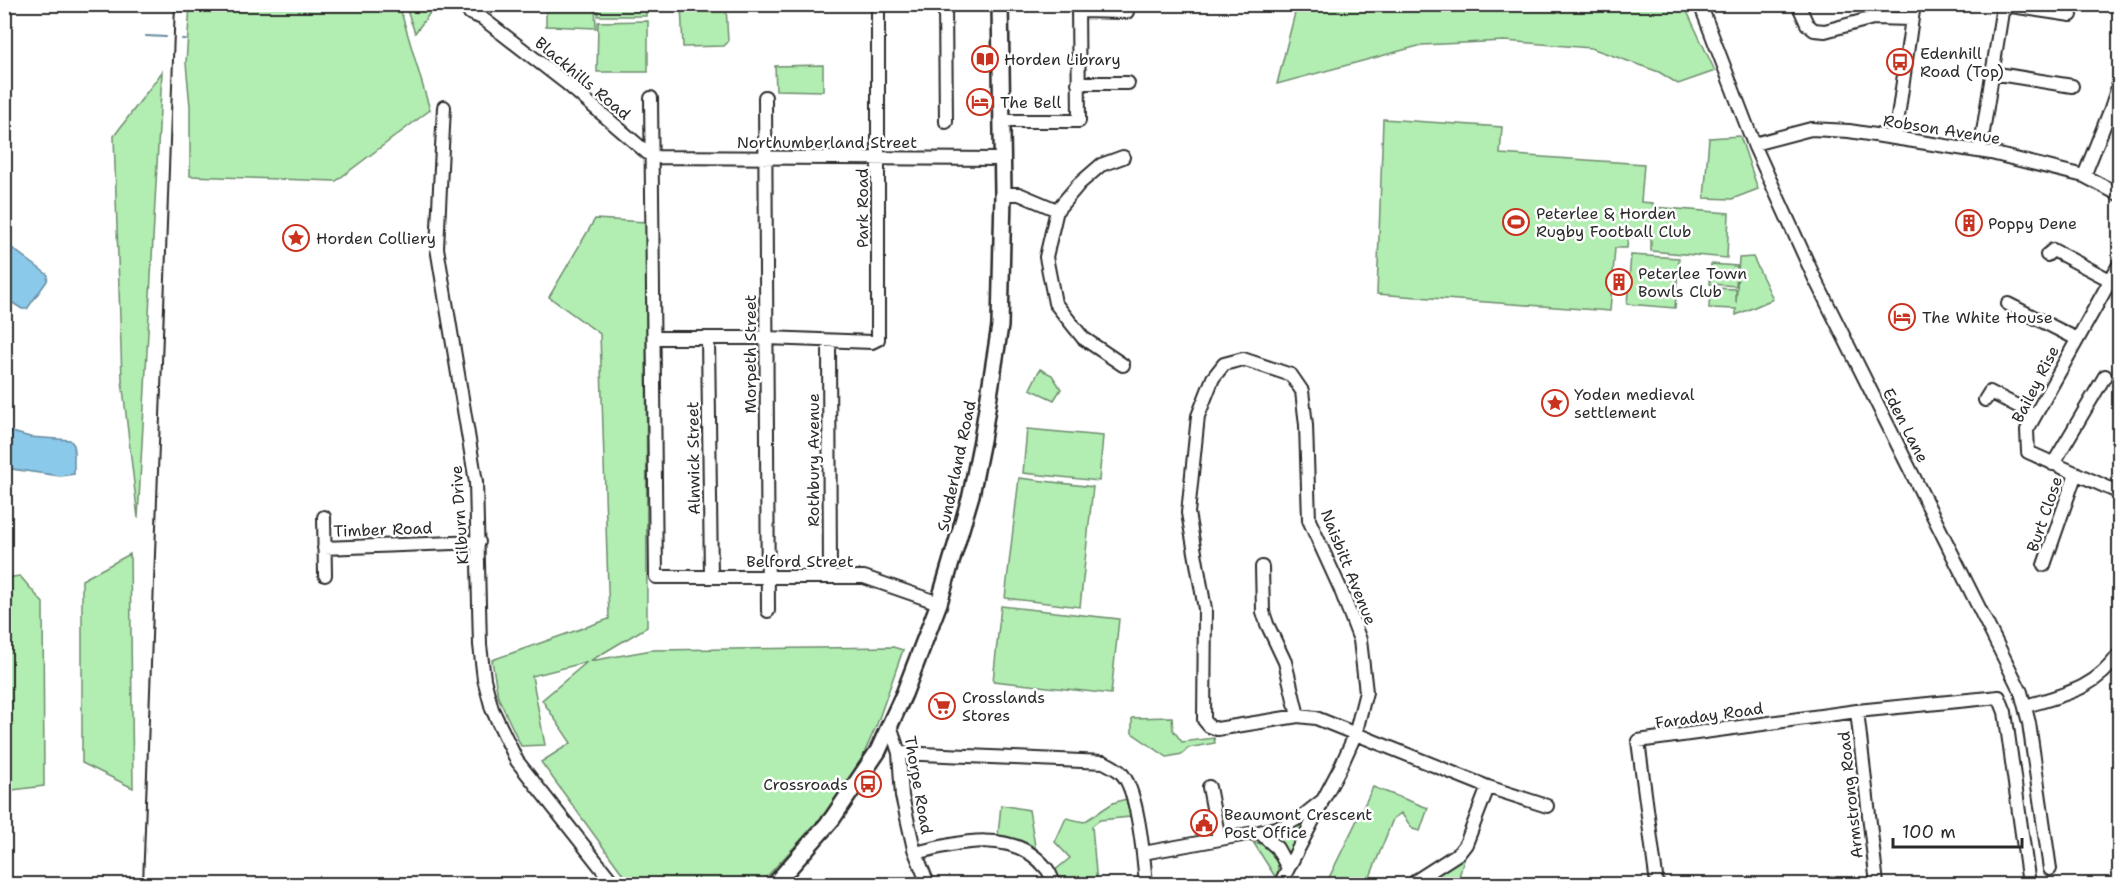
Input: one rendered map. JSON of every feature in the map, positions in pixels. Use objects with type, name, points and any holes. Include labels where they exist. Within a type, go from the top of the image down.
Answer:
[{"type":"main road","name":"Sunderland Road","points":[[775,885],[832,819],[878,751],[912,675],[939,603],[971,495],[1000,326],[1003,194],[1000,4]]},
{"type":"street","name":"Blackhills Road","points":[[462,4],[566,83],[652,157]]},
{"type":"street","name":"Park Road","points":[[829,342],[872,342],[878,339],[878,4]]},
{"type":"street","points":[[945,4],[946,122]]},
{"type":"street","name":"Eden Lane","points":[[1700,4],[1754,144],[1814,277],[2021,692],[2026,706],[2049,869]]},
{"type":"street","points":[[1798,4],[1807,24],[1814,30],[1825,31],[1873,18],[1911,19]]},
{"type":"street","points":[[1895,138],[1914,4]]},
{"type":"street","points":[[1980,151],[2002,12],[2007,7],[2072,15]]},
{"type":"street","points":[[1002,121],[1079,121],[1078,8],[1127,12]]},
{"type":"street","points":[[1992,73],[2072,86]]},
{"type":"street","points":[[2084,176],[2115,112],[2120,81]]},
{"type":"street","points":[[1078,83],[1128,83]]},
{"type":"street","name":"Morpeth Street","points":[[765,97],[768,611]]},
{"type":"street","points":[[651,98],[654,338],[767,338],[829,342]]},
{"type":"street","name":"Kilburn Drive","points":[[444,107],[437,248],[476,482],[480,645],[487,694],[517,761],[614,885]]},
{"type":"street","name":"Robson Avenue","points":[[1754,144],[1811,129],[1849,131],[1980,151],[2084,176],[2120,195]]},
{"type":"street","name":"Northumberland Street","points":[[652,157],[1002,159]]},
{"type":"street","points":[[1122,157],[1101,165],[1079,184],[1057,210],[1046,257],[1055,303],[1083,338],[1123,365]]},
{"type":"street","points":[[1003,194],[1019,194],[1057,210]]},
{"type":"street","points":[[2047,255],[2053,250],[2110,280]]},
{"type":"street","name":"Bailey Rise","points":[[2120,263],[2027,430],[2028,452],[2120,493]]},
{"type":"street","name":"Bailey Rise","points":[[2008,304],[2077,339]]},
{"type":"street","name":"Belford Street","points":[[654,338],[656,577],[864,577],[939,603]]},
{"type":"street","name":"Alnwick Street","points":[[708,338],[711,577]]},
{"type":"street","name":"Rothbury Avenue","points":[[829,342],[830,577]]},
{"type":"street","name":"Naisbitt Avenue","points":[[1280,885],[1355,735],[1366,692],[1360,640],[1309,520],[1306,425],[1302,391],[1291,375],[1243,358],[1224,364],[1213,378],[1198,416],[1188,513],[1205,609],[1204,720],[1209,726],[1217,729],[1298,716]]},
{"type":"street","points":[[2053,464],[2105,376]]},
{"type":"street","points":[[1984,400],[1990,392],[2035,415]]},
{"type":"street","name":"Burt Close","points":[[2044,565],[2076,473]]},
{"type":"street","name":"Timber Road","points":[[324,517],[326,575]]},
{"type":"street","name":"Timber Road","points":[[324,548],[479,542]]},
{"type":"street","points":[[1262,567],[1263,612],[1285,662],[1298,716],[1316,718],[1488,787],[1547,806]]},
{"type":"street","points":[[2026,706],[2086,686],[2111,665],[2120,652]]},
{"type":"street","name":"Armstrong Road","points":[[1876,885],[1857,711],[1999,697],[2005,712],[2029,885]]},
{"type":"street","name":"Faraday Road","points":[[1657,885],[1638,741],[1857,711]]},
{"type":"street","name":"Thorpe Road","points":[[890,725],[899,753],[902,796],[916,853],[928,885]]},
{"type":"street","points":[[899,753],[1104,762],[1122,772],[1132,791],[1146,885]]},
{"type":"street","points":[[1209,787],[1219,839]]},
{"type":"street","points":[[1413,885],[1417,880],[1459,853],[1466,844],[1488,787]]},
{"type":"street","points":[[1143,853],[1284,826],[1304,815],[1323,800]]},
{"type":"street","points":[[1258,832],[1277,848],[1288,868]]},
{"type":"street","points":[[916,853],[972,841],[1001,842],[1025,850],[1047,868],[1054,885]]},
{"type":"green space","points":[[405,4],[436,5],[415,33]]},
{"type":"green space","points":[[190,5],[399,5],[430,110],[336,181],[190,176],[190,106],[186,63]]},
{"type":"green space","points":[[546,5],[595,5],[596,28],[546,26]]},
{"type":"green space","points":[[598,5],[646,5],[646,16],[598,16]]},
{"type":"green space","points":[[681,5],[726,5],[728,42],[724,46],[683,47]]},
{"type":"green space","points":[[1297,5],[1684,5],[1715,71],[1678,84],[1659,72],[1591,48],[1504,41],[1422,45],[1277,84]]},
{"type":"green space","points":[[648,21],[648,72],[597,72],[598,22]]},
{"type":"green space","points":[[823,65],[823,91],[776,90],[775,66]]},
{"type":"green space","points":[[162,72],[138,518],[122,380],[114,136]]},
{"type":"green space","name":"Peterlee & Horden Rugby Football Club","points":[[1383,119],[1502,127],[1500,154],[1644,164],[1641,202],[1653,203],[1653,207],[1729,213],[1727,258],[1651,251],[1651,238],[1628,237],[1627,248],[1615,248],[1610,311],[1377,294]]},
{"type":"green space","points":[[1740,136],[1758,189],[1732,199],[1704,198],[1709,138]]},
{"type":"green space","points":[[595,219],[646,222],[647,627],[590,661],[652,650],[893,647],[903,650],[877,724],[859,765],[822,817],[760,884],[630,884],[541,762],[571,743],[542,700],[587,662],[532,676],[545,745],[521,746],[498,697],[492,660],[609,619],[600,334],[549,297]]},
{"type":"green space","points":[[1631,255],[1679,258],[1675,308],[1627,304]]},
{"type":"green space","points":[[1753,257],[1773,299],[1736,315],[1736,309],[1709,308],[1710,288],[1736,289],[1736,303],[1739,258]]},
{"type":"green space","points":[[1711,264],[1737,266],[1736,286],[1710,284]]},
{"type":"green space","points":[[1040,369],[1052,375],[1061,389],[1054,400],[1030,389]]},
{"type":"green space","points":[[1027,429],[1103,436],[1099,481],[1023,473]]},
{"type":"green space","points":[[1019,478],[1093,487],[1080,607],[1005,598]]},
{"type":"green space","points":[[130,554],[133,788],[82,763],[82,580]]},
{"type":"green space","points":[[20,576],[43,603],[44,786],[5,791],[5,578]]},
{"type":"green space","points":[[1001,606],[1119,619],[1111,694],[993,681]]},
{"type":"green space","points":[[1172,717],[1173,730],[1182,742],[1214,738],[1215,743],[1188,748],[1182,754],[1167,757],[1132,733],[1132,718]]},
{"type":"green space","points":[[1373,787],[1428,808],[1420,831],[1413,829],[1401,813],[1393,819],[1368,882],[1352,877],[1347,884],[1326,884]]},
{"type":"green space","points":[[1126,799],[1130,817],[1100,820],[1092,826],[1097,884],[1059,884],[1053,872],[1070,858],[1055,842],[1066,818],[1084,822],[1113,803]]},
{"type":"green space","points":[[1001,805],[1029,810],[1036,852],[1017,841],[998,835]]},
{"type":"green space","points":[[1310,816],[1288,858],[1269,836],[1292,829]]},
{"type":"green space","points":[[1253,842],[1260,843],[1274,854],[1278,865],[1276,878]]},
{"type":"green space","points":[[1465,856],[1457,884],[1424,884]]},
{"type":"water","points":[[4,242],[48,275],[47,281],[27,309],[22,309],[5,298]]},
{"type":"water","points":[[5,430],[30,437],[70,440],[74,445],[74,474],[60,476],[5,468]]},
{"type":"waterway","points":[[146,36],[166,37]]},
{"type":"railway","points":[[143,884],[175,4]]},
{"type":"place","name":"Horden Library","points":[[985,59]]},
{"type":"place","name":"Edenhill Road (Top)","points":[[1900,62]]},
{"type":"place","name":"The Bell","points":[[980,102]]},
{"type":"place","name":"Peterlee & Horden Rugby Football Club","points":[[1516,222]]},
{"type":"place","name":"Poppy Dene","points":[[1969,223]]},
{"type":"place","name":"Horden Colliery","points":[[296,238]]},
{"type":"place","name":"Peterlee Town Bowls Club","points":[[1619,282]]},
{"type":"place","name":"The White House","points":[[1902,317]]},
{"type":"place","name":"Yoden medieval settlement","points":[[1555,403]]},
{"type":"place","name":"Crosslands Stores","points":[[942,706]]},
{"type":"place","name":"Crossroads","points":[[868,784]]},
{"type":"place","name":"Beaumont Crescent Post Office","points":[[1204,823]]}]
